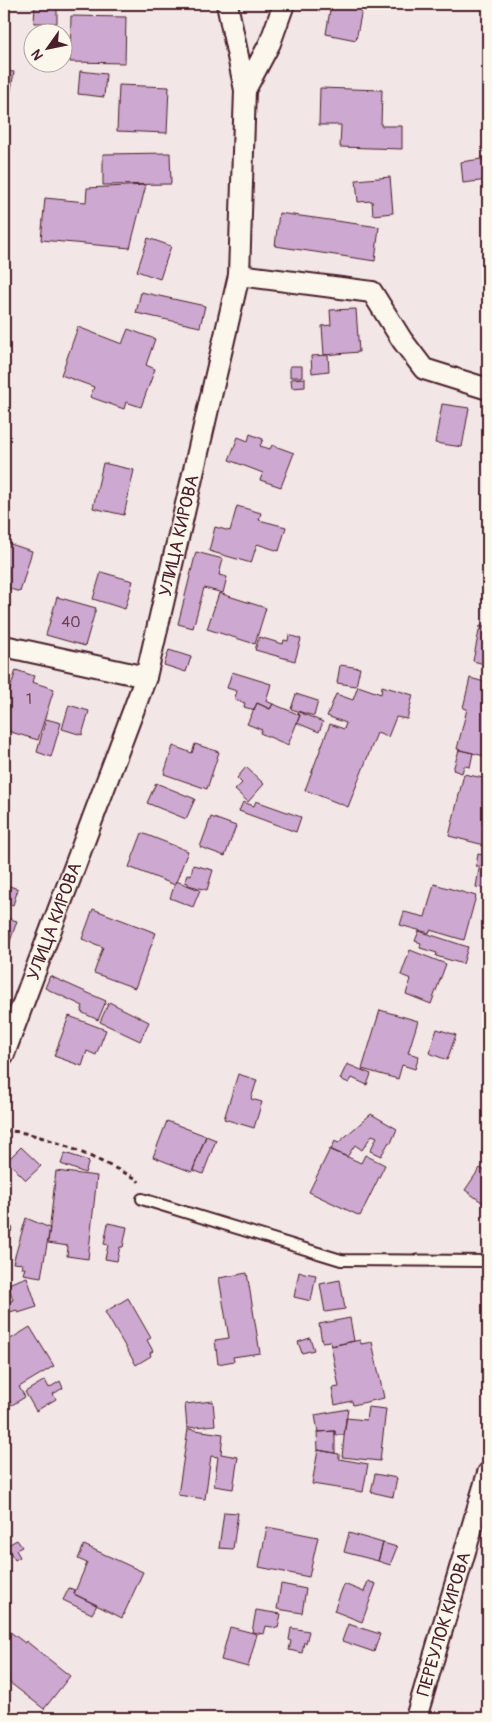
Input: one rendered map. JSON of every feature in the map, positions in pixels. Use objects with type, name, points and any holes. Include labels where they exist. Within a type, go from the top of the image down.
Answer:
[{"type":"street","points":[[227,4],[245,90]]},
{"type":"street","name":"УЛИЦА КИРОВА","points":[[4,1054],[146,677],[239,275],[245,90],[270,43],[284,4]]},
{"type":"street","points":[[239,275],[372,292],[402,340],[424,369],[488,389]]},
{"type":"street","points":[[4,646],[146,677]]},
{"type":"street","name":"ПЕРЕУЛОК КИРОВА","points":[[416,1718],[488,1473]]},
{"type":"lane","points":[[142,1198],[340,1260],[488,1261]]},
{"type":"path","points":[[4,1131],[39,1137],[99,1161],[136,1179],[157,1203]]},
{"type":"building","points":[[35,4],[57,4],[57,22],[34,22]]},
{"type":"building","points":[[331,4],[363,4],[356,40],[326,34]]},
{"type":"building","points":[[71,16],[126,17],[125,63],[72,62]]},
{"type":"building","points":[[4,71],[14,72],[9,101],[4,100]]},
{"type":"building","points":[[80,71],[106,74],[104,97],[78,94]]},
{"type":"building","points":[[119,85],[169,87],[167,133],[117,131]]},
{"type":"building","points":[[320,88],[382,90],[381,126],[402,126],[402,149],[340,147],[341,125],[319,125]]},
{"type":"building","points":[[4,146],[9,147],[6,166],[4,165]]},
{"type":"building","points":[[170,153],[171,184],[103,185],[103,154]]},
{"type":"building","points":[[488,158],[488,180],[463,183],[461,162]]},
{"type":"building","points":[[390,177],[393,213],[373,215],[372,201],[358,202],[356,180]]},
{"type":"building","points":[[146,185],[130,248],[41,240],[45,198],[86,202],[87,188]]},
{"type":"building","points":[[279,213],[379,227],[375,261],[275,246]]},
{"type":"building","points":[[148,238],[171,246],[160,279],[137,271]]},
{"type":"building","points":[[141,292],[205,306],[200,327],[136,313]]},
{"type":"building","points":[[356,309],[359,352],[324,355],[322,326],[331,325],[330,310]]},
{"type":"building","points":[[78,327],[122,344],[128,329],[155,339],[146,365],[155,369],[141,407],[126,402],[124,409],[90,397],[94,387],[61,375]]},
{"type":"building","points":[[328,355],[329,371],[312,373],[311,356]]},
{"type":"building","points":[[290,366],[302,366],[302,377],[290,377]]},
{"type":"building","points":[[305,378],[305,387],[292,388],[291,379]]},
{"type":"building","points":[[442,404],[469,408],[462,447],[435,443]]},
{"type":"building","points":[[250,434],[263,439],[260,446],[270,449],[272,445],[294,453],[281,487],[260,480],[263,473],[229,460],[238,437],[248,441]]},
{"type":"building","points":[[103,463],[134,470],[124,515],[93,508]]},
{"type":"building","points":[[237,506],[261,513],[259,520],[286,527],[279,551],[257,544],[251,563],[209,551],[215,527],[230,531]]},
{"type":"building","points":[[4,542],[32,551],[20,592],[4,587]]},
{"type":"building","points":[[196,552],[223,559],[219,575],[227,577],[223,593],[204,588],[193,628],[178,624]]},
{"type":"building","points":[[101,572],[133,581],[125,609],[93,599]]},
{"type":"building","points":[[219,593],[266,608],[255,644],[207,629]]},
{"type":"building","points":[[57,597],[96,608],[85,646],[46,635]]},
{"type":"building","points":[[480,626],[488,628],[488,665],[473,661]]},
{"type":"building","points":[[289,635],[301,639],[295,661],[255,650],[259,637],[283,644],[284,640],[288,641]]},
{"type":"building","points":[[169,650],[191,657],[186,672],[164,665]]},
{"type":"building","points":[[340,665],[360,668],[356,686],[337,683]]},
{"type":"building","points":[[16,670],[34,676],[32,682],[54,689],[38,740],[4,730],[4,709]]},
{"type":"building","points":[[232,672],[271,684],[266,701],[273,704],[270,709],[257,703],[254,710],[244,707],[245,703],[234,700],[237,691],[227,688]]},
{"type":"building","points":[[470,678],[488,683],[488,757],[457,749],[467,709],[463,708]]},
{"type":"building","points":[[358,686],[381,694],[382,686],[413,695],[407,719],[396,717],[388,737],[377,733],[348,807],[305,790],[330,724],[344,729],[346,723],[327,716],[336,694],[353,700]]},
{"type":"building","points":[[296,694],[318,701],[314,716],[291,709]]},
{"type":"building","points":[[257,703],[270,709],[273,704],[300,715],[288,745],[260,733],[262,730],[247,724]]},
{"type":"building","points":[[69,705],[89,711],[82,735],[62,729]]},
{"type":"building","points":[[299,712],[323,722],[319,732],[297,723],[300,715],[298,715]]},
{"type":"building","points":[[46,719],[61,723],[51,757],[37,752]]},
{"type":"building","points":[[195,744],[219,752],[207,789],[164,774],[173,746],[192,753]]},
{"type":"building","points":[[459,750],[473,753],[470,767],[464,766],[462,773],[453,770]]},
{"type":"building","points":[[246,767],[264,784],[248,802],[235,790],[242,783],[237,778]]},
{"type":"building","points":[[464,774],[488,779],[488,815],[484,814],[482,824],[488,826],[484,845],[449,836]]},
{"type":"building","points":[[156,783],[195,799],[186,819],[147,803]]},
{"type":"building","points":[[256,801],[301,817],[296,832],[239,811],[243,802],[254,806]]},
{"type":"building","points":[[211,817],[236,826],[225,856],[200,847]]},
{"type":"building","points":[[142,833],[188,851],[175,885],[129,867]]},
{"type":"building","points":[[484,851],[488,852],[488,867],[476,866],[478,854],[483,855]]},
{"type":"building","points":[[193,865],[213,870],[207,890],[188,885],[185,882],[187,874],[191,875]]},
{"type":"building","points":[[479,869],[488,871],[488,889],[476,887]]},
{"type":"building","points":[[176,881],[200,890],[193,907],[170,898]]},
{"type":"building","points":[[4,884],[18,889],[13,905],[4,902]]},
{"type":"building","points":[[434,884],[476,896],[464,940],[430,930],[429,933],[400,925],[404,912],[425,917]]},
{"type":"building","points":[[93,909],[156,933],[135,988],[94,973],[103,947],[82,939]]},
{"type":"building","points":[[4,917],[17,921],[5,956],[4,955]]},
{"type":"building","points":[[419,931],[468,947],[463,964],[436,956],[437,953],[420,948],[421,943],[415,941]]},
{"type":"building","points":[[410,950],[446,964],[431,1004],[406,994],[411,979],[401,975]]},
{"type":"building","points":[[50,976],[106,1001],[98,1020],[81,1012],[83,1006],[45,988]]},
{"type":"building","points":[[109,1002],[149,1022],[140,1041],[100,1022]]},
{"type":"building","points":[[380,1010],[418,1021],[408,1053],[419,1056],[415,1069],[402,1065],[398,1079],[362,1069]]},
{"type":"building","points":[[69,1016],[106,1030],[96,1055],[87,1051],[82,1066],[54,1056]]},
{"type":"building","points":[[437,1029],[456,1035],[447,1060],[429,1053]]},
{"type":"building","points":[[347,1064],[371,1074],[367,1085],[352,1078],[349,1083],[340,1079]]},
{"type":"building","points":[[238,1074],[257,1080],[251,1099],[262,1102],[254,1128],[224,1119]]},
{"type":"building","points":[[371,1114],[397,1129],[391,1143],[389,1142],[381,1156],[370,1151],[377,1137],[372,1135],[362,1150],[355,1145],[347,1157],[331,1150],[335,1141],[338,1143]]},
{"type":"building","points":[[167,1121],[206,1136],[192,1172],[153,1157]]},
{"type":"building","points":[[206,1136],[216,1140],[203,1174],[193,1170]]},
{"type":"building","points":[[21,1147],[41,1166],[26,1180],[7,1161]]},
{"type":"building","points":[[330,1149],[361,1163],[365,1155],[385,1165],[360,1216],[309,1192]]},
{"type":"building","points":[[65,1153],[89,1161],[85,1173],[61,1164]]},
{"type":"building","points":[[480,1168],[488,1173],[488,1195],[483,1203],[465,1190]]},
{"type":"building","points":[[56,1171],[97,1176],[88,1259],[67,1256],[68,1246],[48,1243]]},
{"type":"building","points":[[26,1218],[50,1228],[41,1277],[23,1274],[25,1268],[22,1268],[23,1264],[13,1263]]},
{"type":"building","points":[[4,1223],[13,1228],[4,1244]]},
{"type":"building","points":[[108,1223],[127,1227],[123,1247],[120,1247],[117,1261],[105,1259],[108,1245],[104,1244]]},
{"type":"building","points":[[299,1272],[316,1275],[311,1301],[294,1297]]},
{"type":"building","points":[[247,1273],[260,1353],[233,1357],[234,1361],[218,1364],[215,1340],[229,1338],[219,1278]]},
{"type":"building","points":[[27,1277],[37,1307],[18,1313],[17,1310],[10,1312],[7,1303],[13,1300],[8,1284]]},
{"type":"building","points":[[340,1280],[345,1309],[325,1312],[320,1284]]},
{"type":"building","points":[[128,1298],[151,1338],[147,1340],[153,1351],[150,1353],[151,1356],[136,1365],[105,1312]]},
{"type":"building","points":[[350,1318],[354,1341],[331,1346],[330,1341],[322,1342],[319,1324]]},
{"type":"building","points":[[30,1327],[54,1366],[19,1387],[25,1397],[12,1405],[5,1394],[8,1392],[4,1385],[4,1343]]},
{"type":"building","points":[[310,1338],[314,1350],[302,1353],[298,1342]]},
{"type":"building","points":[[360,1340],[361,1344],[372,1342],[384,1398],[353,1405],[352,1401],[335,1405],[332,1388],[339,1387],[331,1346]]},
{"type":"building","points":[[45,1380],[49,1388],[60,1381],[63,1388],[53,1394],[56,1399],[36,1411],[25,1392]]},
{"type":"building","points":[[213,1401],[215,1425],[187,1428],[185,1404]]},
{"type":"building","points":[[368,1407],[386,1409],[380,1461],[342,1457],[346,1418],[366,1420]]},
{"type":"building","points":[[348,1409],[344,1435],[335,1435],[335,1431],[318,1432],[315,1415]]},
{"type":"building","points":[[188,1429],[223,1434],[221,1454],[238,1457],[233,1489],[214,1486],[218,1457],[211,1456],[205,1499],[178,1495]]},
{"type":"building","points":[[335,1431],[335,1453],[318,1450],[317,1432]]},
{"type":"building","points":[[318,1450],[339,1454],[339,1459],[368,1464],[363,1492],[312,1484]]},
{"type":"building","points":[[375,1474],[397,1478],[393,1497],[371,1492]]},
{"type":"building","points":[[224,1512],[238,1513],[233,1549],[219,1548]]},
{"type":"building","points":[[267,1527],[318,1537],[309,1577],[259,1567]]},
{"type":"building","points":[[349,1533],[383,1543],[378,1561],[344,1552]]},
{"type":"building","points":[[17,1540],[22,1547],[16,1550],[20,1557],[15,1560],[6,1546]]},
{"type":"building","points":[[383,1543],[397,1547],[390,1565],[378,1561]]},
{"type":"building","points":[[84,1545],[143,1572],[122,1618],[74,1594],[87,1563],[78,1559]]},
{"type":"building","points":[[368,1581],[376,1584],[362,1622],[334,1611],[344,1584],[364,1592]]},
{"type":"building","points":[[281,1584],[306,1589],[302,1613],[277,1609]]},
{"type":"building","points":[[69,1588],[75,1590],[74,1594],[97,1605],[92,1614],[63,1600]]},
{"type":"building","points":[[256,1610],[281,1614],[278,1628],[266,1626],[264,1634],[252,1632]]},
{"type":"building","points":[[348,1624],[380,1634],[374,1652],[342,1641]]},
{"type":"building","points":[[230,1627],[257,1634],[248,1667],[221,1660]]},
{"type":"building","points":[[291,1628],[309,1631],[302,1653],[289,1650]]},
{"type":"building","points":[[9,1631],[25,1643],[26,1641],[70,1676],[44,1709],[5,1679],[4,1681],[4,1638]]}]
